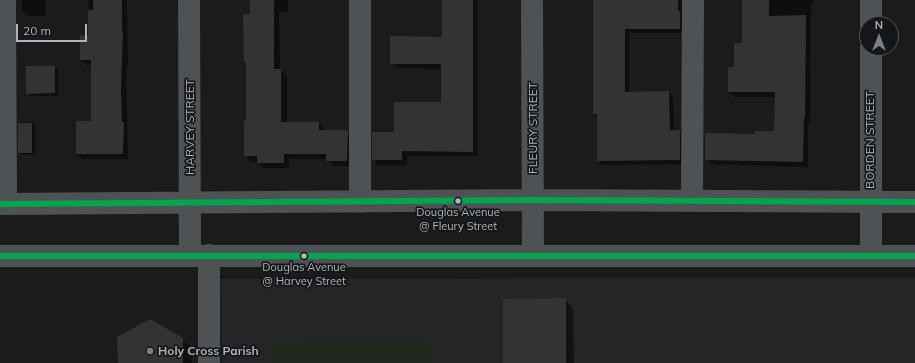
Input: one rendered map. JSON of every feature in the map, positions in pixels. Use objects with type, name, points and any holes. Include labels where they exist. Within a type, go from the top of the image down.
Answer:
[{"type":"street","points":[[5,0],[3,204],[534,200],[915,202]]},
{"type":"street","name":"HARVEY STREET","points":[[189,0],[190,202],[199,255],[209,363]]},
{"type":"street","points":[[360,0],[360,202]]},
{"type":"street","name":"FLEURY STREET","points":[[532,0],[534,200],[533,256]]},
{"type":"street","points":[[692,201],[693,0]]},
{"type":"street","points":[[871,0],[871,16]]},
{"type":"street","name":"BORDEN STREET","points":[[871,56],[871,256]]},
{"type":"street","points":[[0,256],[915,256]]},
{"type":"shaded area","points":[[915,278],[915,363],[222,363],[221,279]]},
{"type":"shaded area","points":[[430,340],[430,363],[272,363],[272,341]]},
{"type":"building","points":[[93,0],[122,0],[123,31],[121,90],[122,122],[124,122],[123,154],[76,154],[76,121],[91,121],[91,60],[80,60],[80,35],[88,36],[88,10],[93,10]]},
{"type":"building","points":[[250,0],[274,0],[274,69],[281,69],[281,122],[319,122],[319,130],[346,130],[348,132],[347,161],[326,161],[326,154],[284,154],[284,163],[257,163],[257,156],[244,156],[244,121],[246,121],[246,62],[244,62],[243,14],[250,14]]},
{"type":"building","points":[[442,0],[473,0],[473,152],[402,151],[402,160],[372,160],[372,132],[394,132],[394,102],[441,102],[441,64],[390,64],[390,36],[442,37]]},
{"type":"building","points":[[593,0],[678,0],[678,11],[680,11],[680,29],[625,29],[625,92],[669,91],[670,130],[680,130],[680,160],[597,161],[597,114],[593,114]]},
{"type":"building","points":[[742,0],[769,0],[769,16],[806,15],[803,162],[705,160],[705,133],[755,134],[755,131],[774,131],[775,92],[728,92],[728,67],[734,67],[734,43],[742,43]]},
{"type":"building","points":[[26,66],[55,66],[55,93],[26,94]]},
{"type":"building","points":[[18,123],[32,123],[32,153],[18,153]]},
{"type":"building","points":[[566,298],[566,363],[503,363],[503,299]]},
{"type":"building","name":"Holy Cross Parish","points":[[150,319],[183,338],[183,363],[118,363],[117,337]]},
{"type":"transit line","points":[[0,204],[533,200],[915,202]]},
{"type":"transit line","points":[[0,256],[915,256]]},
{"type":"place","name":"Douglas Avenue @ Fleury Street","points":[[458,201]]},
{"type":"place","name":"Douglas Avenue @ Harvey Street","points":[[304,256]]},
{"type":"place","name":"Holy Cross Parish","points":[[150,351]]}]
